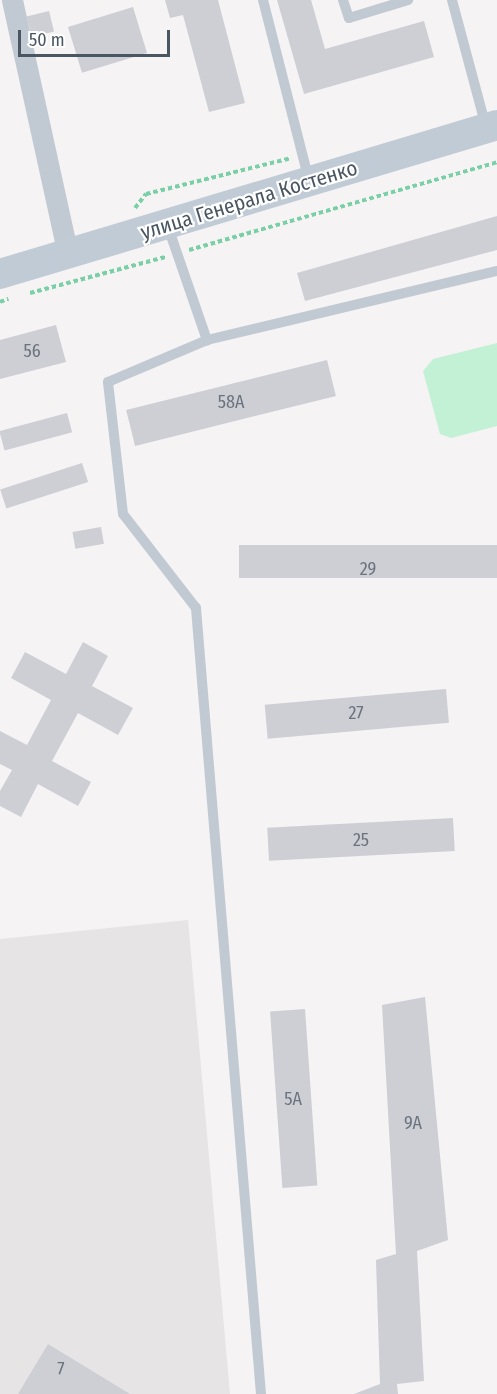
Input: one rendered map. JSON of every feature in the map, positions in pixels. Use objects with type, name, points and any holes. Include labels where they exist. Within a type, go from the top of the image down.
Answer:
[{"type":"main road","name":"улица Генерала Костенко","points":[[5,286],[68,255],[172,240],[309,181],[492,126]]},
{"type":"street","points":[[12,0],[68,255]]},
{"type":"lane","points":[[263,0],[309,181]]},
{"type":"lane","points":[[343,0],[348,18],[408,0]]},
{"type":"lane","points":[[452,0],[492,126]]},
{"type":"lane","points":[[172,240],[207,340]]},
{"type":"lane","points":[[261,1394],[196,608],[123,514],[108,382],[207,340],[497,271]]},
{"type":"path","points":[[22,296],[172,240],[497,162]]},
{"type":"path","points":[[0,302],[5,286]]},
{"type":"shaded area","points":[[188,920],[230,1394],[0,1394],[0,939]]},
{"type":"green space","points":[[497,343],[497,426],[451,438],[440,434],[423,371],[433,359]]},
{"type":"building","points":[[165,0],[218,0],[245,103],[209,112],[183,15],[170,18]]},
{"type":"building","points":[[277,0],[311,0],[325,49],[424,21],[434,57],[304,94]]},
{"type":"building","points":[[133,7],[147,53],[82,73],[68,27]]},
{"type":"building","points":[[49,11],[54,31],[32,37],[27,17]]},
{"type":"building","points":[[497,216],[497,250],[305,301],[297,273]]},
{"type":"building","points":[[56,325],[66,362],[0,379],[0,340]]},
{"type":"building","points":[[327,360],[336,396],[135,446],[126,410]]},
{"type":"building","points":[[67,413],[72,432],[5,450],[0,431]]},
{"type":"building","points":[[82,463],[88,482],[6,509],[0,490]]},
{"type":"building","points":[[101,527],[104,544],[75,549],[72,532]]},
{"type":"building","points":[[239,545],[497,545],[497,578],[239,578]]},
{"type":"building","points":[[83,642],[108,656],[92,686],[133,708],[118,735],[78,713],[52,761],[91,782],[78,806],[38,784],[21,817],[0,806],[0,791],[12,770],[0,764],[0,731],[27,745],[51,700],[11,678],[25,652],[66,674]]},
{"type":"building","points":[[446,689],[449,723],[268,739],[265,705]]},
{"type":"building","points":[[453,818],[455,851],[269,861],[267,828]]},
{"type":"building","points":[[425,997],[448,1240],[417,1251],[424,1381],[397,1384],[398,1394],[354,1394],[380,1384],[376,1260],[396,1254],[382,1005]]},
{"type":"building","points":[[305,1009],[317,1186],[282,1188],[270,1011]]},
{"type":"building","points":[[48,1344],[130,1394],[18,1394]]}]
